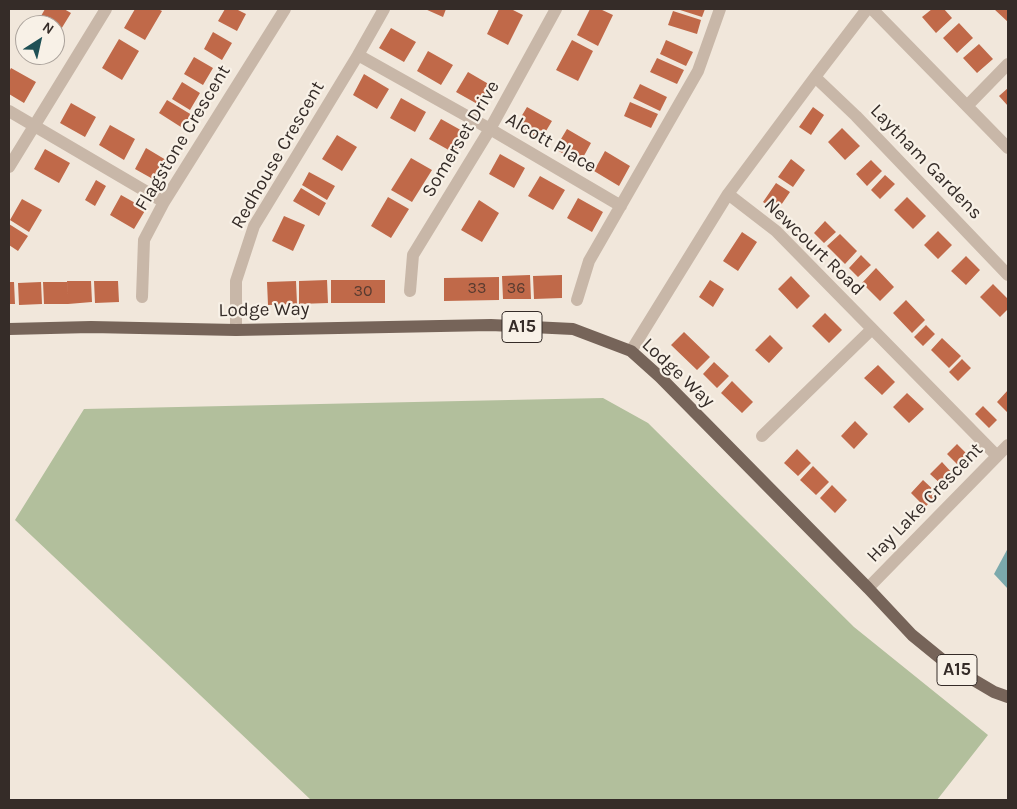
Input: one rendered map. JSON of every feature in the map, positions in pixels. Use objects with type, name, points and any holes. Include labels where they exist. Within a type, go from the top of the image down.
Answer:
[{"type":"main road","name":"Lodge Way","points":[[9,329],[91,327],[236,330],[492,325],[573,329],[631,351],[660,377],[912,635],[950,666],[994,692],[1008,697]]},
{"type":"street","points":[[9,167],[106,9]]},
{"type":"street","name":"Flagstone Crescent","points":[[142,297],[144,240],[164,202],[285,9]]},
{"type":"street","name":"Redhouse Crescent","points":[[236,330],[236,281],[254,226],[384,9]]},
{"type":"street","name":"Somerset Drive","points":[[410,291],[413,256],[490,129],[556,9]]},
{"type":"street","points":[[576,300],[589,260],[698,71],[720,9]]},
{"type":"street","points":[[631,351],[728,194],[867,9]]},
{"type":"street","points":[[872,9],[1008,148]]},
{"type":"street","name":"Alcott Place","points":[[358,55],[490,129],[621,206]]},
{"type":"street","points":[[967,106],[1008,64]]},
{"type":"street","name":"Laytham Gardens","points":[[815,77],[856,116],[1008,275]]},
{"type":"street","points":[[9,111],[164,202]]},
{"type":"street","name":"Newcourt Road","points":[[728,194],[776,231],[996,456]]},
{"type":"street","points":[[762,436],[872,329]]},
{"type":"street","name":"Hay Lake Crescent","points":[[868,588],[1008,445]]},
{"type":"green space","points":[[603,398],[648,423],[854,627],[988,735],[937,800],[311,800],[15,520],[84,409]]},
{"type":"water","points":[[1008,548],[1008,589],[994,574]]},
{"type":"building","points":[[45,9],[64,9],[71,13],[65,23],[65,15],[42,15]]},
{"type":"building","points":[[135,9],[158,9],[162,11],[145,40],[124,28]]},
{"type":"building","points":[[225,9],[236,9],[246,14],[237,31],[218,21]]},
{"type":"building","points":[[425,9],[446,9],[443,17]]},
{"type":"building","points":[[499,9],[511,9],[523,15],[508,45],[487,34]]},
{"type":"building","points":[[590,9],[600,9],[613,15],[598,46],[577,35]]},
{"type":"building","points":[[677,9],[705,9],[702,17]]},
{"type":"building","points":[[932,9],[944,9],[952,18],[936,33],[922,17]]},
{"type":"building","points":[[994,9],[1008,9],[1008,22]]},
{"type":"building","points":[[673,11],[701,20],[697,34],[668,25]]},
{"type":"building","points":[[959,23],[973,38],[957,53],[943,38]]},
{"type":"building","points":[[391,28],[416,42],[404,62],[379,48]]},
{"type":"building","points":[[213,32],[232,43],[222,60],[204,49]]},
{"type":"building","points":[[119,39],[139,51],[122,80],[102,68]]},
{"type":"building","points":[[572,40],[593,51],[578,81],[556,70]]},
{"type":"building","points":[[666,40],[693,52],[686,66],[660,54]]},
{"type":"building","points":[[979,44],[993,59],[977,73],[963,58]]},
{"type":"building","points":[[428,51],[453,65],[441,85],[417,71]]},
{"type":"building","points":[[194,57],[213,68],[203,85],[184,74]]},
{"type":"building","points":[[657,58],[684,70],[677,84],[650,72]]},
{"type":"building","points":[[11,68],[36,82],[24,103],[9,94],[9,72]]},
{"type":"building","points":[[468,72],[492,86],[481,106],[456,92]]},
{"type":"building","points":[[364,74],[389,89],[377,109],[353,95]]},
{"type":"building","points":[[182,82],[200,93],[190,110],[172,99]]},
{"type":"building","points":[[640,84],[667,97],[660,111],[633,98]]},
{"type":"building","points":[[1008,88],[1008,106],[999,96]]},
{"type":"building","points":[[401,98],[426,112],[415,132],[390,118]]},
{"type":"building","points":[[167,100],[192,115],[184,129],[159,113]]},
{"type":"building","points":[[630,102],[658,114],[651,128],[624,116]]},
{"type":"building","points":[[71,103],[96,117],[85,137],[60,123]]},
{"type":"building","points":[[527,107],[552,121],[540,141],[515,127]]},
{"type":"building","points":[[813,107],[824,115],[811,135],[799,127]]},
{"type":"building","points":[[441,119],[466,133],[454,153],[429,139]]},
{"type":"building","points":[[110,125],[135,139],[124,160],[99,145]]},
{"type":"building","points":[[842,128],[860,146],[845,160],[828,142]]},
{"type":"building","points":[[567,129],[591,143],[580,163],[555,149]]},
{"type":"building","points":[[337,135],[357,147],[342,171],[322,159]]},
{"type":"building","points":[[146,148],[171,163],[160,183],[135,169]]},
{"type":"building","points":[[45,149],[70,163],[59,183],[34,169]]},
{"type":"building","points":[[605,151],[630,166],[619,186],[594,171]]},
{"type":"building","points":[[500,154],[525,168],[514,188],[489,174]]},
{"type":"building","points":[[411,158],[432,170],[412,202],[391,190]]},
{"type":"building","points":[[791,159],[805,170],[793,187],[778,177]]},
{"type":"building","points":[[871,160],[882,171],[867,186],[856,174]]},
{"type":"building","points":[[309,172],[335,186],[327,200],[302,185]]},
{"type":"building","points":[[885,175],[895,184],[880,199],[871,190]]},
{"type":"building","points":[[540,176],[565,190],[553,210],[528,196]]},
{"type":"building","points":[[96,180],[106,186],[95,206],[85,200]]},
{"type":"building","points":[[776,183],[790,192],[777,211],[763,202]]},
{"type":"building","points":[[301,188],[326,203],[319,216],[293,201]]},
{"type":"building","points":[[121,195],[146,209],[134,229],[110,215]]},
{"type":"building","points":[[388,197],[409,209],[391,238],[371,226]]},
{"type":"building","points":[[907,197],[926,216],[913,229],[894,210]]},
{"type":"building","points":[[578,198],[603,212],[592,232],[567,218]]},
{"type":"building","points":[[22,199],[42,210],[29,232],[10,220]]},
{"type":"building","points":[[479,200],[499,213],[482,242],[461,230]]},
{"type":"building","points":[[284,216],[305,225],[293,251],[272,241]]},
{"type":"building","points":[[825,221],[836,232],[824,243],[814,233]]},
{"type":"building","points":[[9,224],[28,236],[18,251],[9,245]]},
{"type":"building","points":[[938,231],[952,245],[938,259],[924,245]]},
{"type":"building","points":[[742,232],[757,242],[738,271],[723,261]]},
{"type":"building","points":[[840,234],[857,251],[845,264],[827,246]]},
{"type":"building","points":[[861,255],[871,265],[858,277],[849,268]]},
{"type":"building","points":[[966,256],[980,270],[966,285],[951,271]]},
{"type":"building","points":[[876,268],[894,287],[880,301],[862,283]]},
{"type":"building","points":[[530,275],[531,299],[503,299],[502,276]]},
{"type":"building","points":[[562,275],[562,298],[534,299],[533,276]]},
{"type":"building","points":[[791,276],[810,296],[797,309],[778,289]]},
{"type":"building","points":[[499,277],[499,300],[444,301],[444,278]]},
{"type":"building","points":[[327,280],[328,303],[299,304],[299,281]]},
{"type":"building","points":[[331,280],[385,280],[385,303],[331,303]]},
{"type":"building","points":[[710,280],[724,289],[713,307],[699,297]]},
{"type":"building","points":[[67,281],[91,281],[92,302],[68,304]]},
{"type":"building","points":[[94,281],[118,281],[119,302],[95,303]]},
{"type":"building","points":[[296,281],[297,304],[268,305],[267,282]]},
{"type":"building","points":[[9,282],[14,282],[15,304],[9,304]]},
{"type":"building","points":[[41,282],[42,304],[19,305],[18,283]]},
{"type":"building","points":[[43,282],[67,282],[68,304],[44,304]]},
{"type":"building","points":[[993,284],[1008,299],[1008,309],[1000,317],[980,297]]},
{"type":"building","points":[[906,300],[925,320],[912,333],[893,313]]},
{"type":"building","points":[[825,313],[842,330],[829,343],[812,326]]},
{"type":"building","points":[[926,325],[935,334],[923,346],[914,337]]},
{"type":"building","points":[[684,332],[710,357],[697,370],[671,345]]},
{"type":"building","points":[[770,335],[783,348],[769,363],[755,350]]},
{"type":"building","points":[[942,338],[961,356],[949,368],[931,350]]},
{"type":"building","points":[[962,359],[971,368],[958,381],[949,372]]},
{"type":"building","points":[[714,362],[729,376],[717,388],[703,374]]},
{"type":"building","points":[[878,365],[895,382],[882,395],[864,378]]},
{"type":"building","points":[[732,381],[753,402],[742,413],[721,393]]},
{"type":"building","points":[[1008,390],[1008,413],[997,402]]},
{"type":"building","points":[[907,393],[924,409],[909,423],[893,407]]},
{"type":"building","points":[[983,406],[997,420],[989,428],[975,414]]},
{"type":"building","points":[[855,421],[868,434],[854,449],[841,436]]},
{"type":"building","points":[[957,444],[972,459],[962,469],[947,454]]},
{"type":"building","points":[[797,449],[811,463],[798,476],[784,463]]},
{"type":"building","points":[[942,462],[953,474],[942,485],[930,474]]},
{"type":"building","points":[[813,466],[829,482],[816,495],[800,480]]},
{"type":"building","points":[[923,480],[938,494],[925,507],[911,493]]},
{"type":"building","points":[[832,485],[847,500],[835,513],[820,498]]}]
